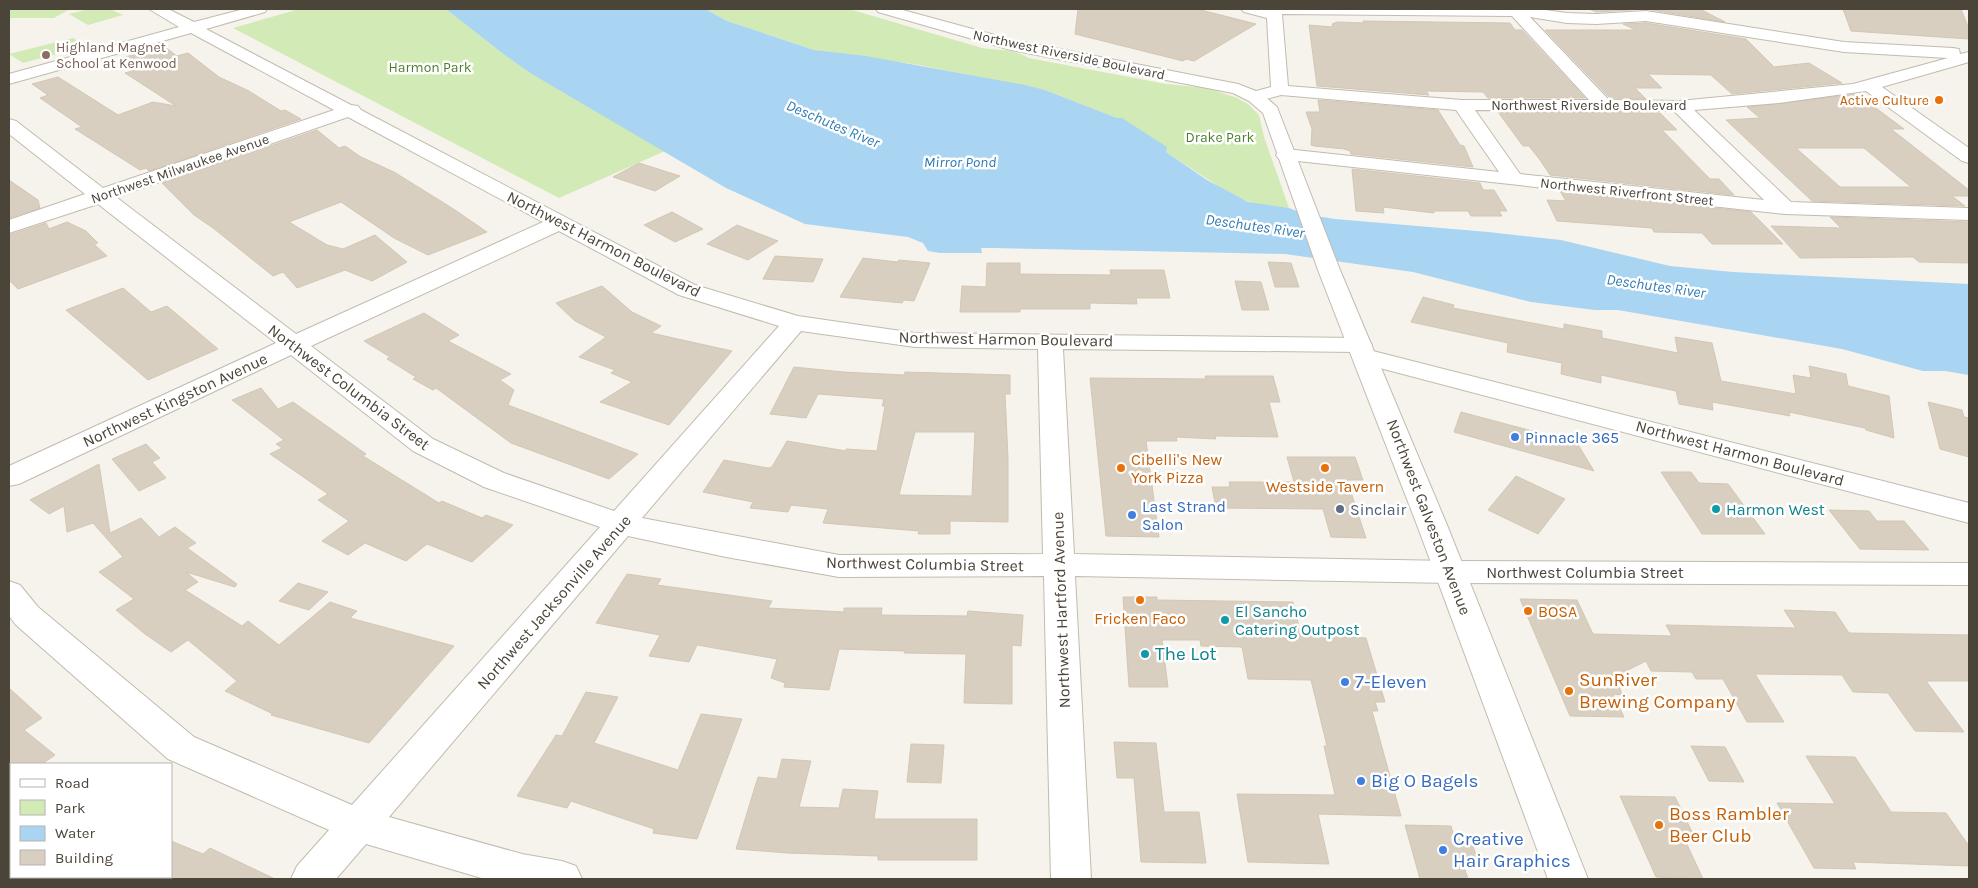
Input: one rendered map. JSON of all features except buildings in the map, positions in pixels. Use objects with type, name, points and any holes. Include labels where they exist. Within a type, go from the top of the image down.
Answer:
[{"type":"street","name":"Northwest Harmon Boulevard","points":[[157,9],[352,110],[559,223],[687,290],[795,322],[915,340],[1050,341],[1363,351],[1969,513]]},
{"type":"street","points":[[9,79],[260,9]]},
{"type":"street","name":"Northwest Riverside Boulevard","points":[[883,9],[1011,45],[1220,85],[1255,97]]},
{"type":"street","points":[[1248,9],[1274,11],[1513,10],[1596,19],[1650,12],[1679,20],[1844,48],[1969,56]]},
{"type":"street","points":[[1513,10],[1605,107]]},
{"type":"street","points":[[1255,97],[1280,90],[1274,11]]},
{"type":"street","points":[[1844,48],[1890,68],[1896,77]]},
{"type":"street","name":"Northwest Riverside Boulevard","points":[[1280,90],[1462,105],[1679,106],[1779,98],[1870,86],[1969,56]]},
{"type":"street","points":[[1870,86],[1969,157]]},
{"type":"street","name":"Northwest Galveston Avenue","points":[[1255,97],[1271,111],[1329,270],[1451,572],[1568,879]]},
{"type":"street","points":[[1462,105],[1514,180]]},
{"type":"street","points":[[1679,106],[1785,208]]},
{"type":"street","name":"Northwest Milwaukee Avenue","points":[[9,227],[352,110]]},
{"type":"street","name":"Northwest Columbia Street","points":[[9,125],[292,346],[423,445],[494,480],[622,524],[726,546],[839,566],[1059,565],[1451,572],[1969,574]]},
{"type":"street","name":"Northwest Riverfront Street","points":[[1286,155],[1785,208],[1861,212],[1969,214]]},
{"type":"street","name":"Northwest Kingston Avenue","points":[[9,477],[134,416],[292,346],[559,223]]},
{"type":"street","name":"Northwest Jacksonville Avenue","points":[[311,879],[622,524],[795,322]]},
{"type":"street","name":"Northwest Hartford Avenue","points":[[1050,341],[1071,879]]},
{"type":"street","points":[[9,593],[27,616],[181,748],[358,825],[522,872],[562,879]]},
{"type":"green space","points":[[9,9],[70,9],[54,18],[9,18]]},
{"type":"green space","points":[[89,9],[110,9],[123,15],[88,25],[69,14]]},
{"type":"green space","name":"Harmon Park","points":[[299,9],[446,9],[530,73],[665,151],[559,198],[233,28]]},
{"type":"green space","name":"Drake Park","points":[[705,9],[849,9],[982,48],[1011,51],[1029,58],[1166,84],[1206,88],[1235,97],[1248,104],[1259,115],[1264,137],[1289,208],[1259,205],[1235,197],[1166,152],[1166,147],[1117,118],[1045,90],[919,65],[814,50],[727,21]]},
{"type":"green space","points":[[73,38],[87,46],[23,63],[9,54]]},
{"type":"water","name":"Mirror Pond","points":[[446,9],[705,9],[727,21],[814,50],[866,56],[1025,85],[1045,90],[1117,118],[1122,118],[1167,147],[1166,152],[1207,180],[1248,202],[1289,208],[1304,214],[1335,219],[1561,240],[1670,266],[1733,272],[1969,284],[1969,375],[1945,371],[1923,371],[1842,349],[1618,310],[1595,310],[1531,302],[1413,272],[1285,254],[993,248],[981,248],[982,253],[940,253],[928,251],[923,243],[908,237],[805,224],[726,188],[530,73]]},
{"type":"place","name":"Highland Magnet School at Kenwood","points":[[46,55]]},
{"type":"place","name":"Active Culture","points":[[1939,100]]},
{"type":"place","name":"Pinnacle 365","points":[[1515,437]]},
{"type":"place","name":"Cibelli's New York Pizza","points":[[1121,468]]},
{"type":"place","name":"Westside Tavern","points":[[1325,468]]},
{"type":"place","name":"Sinclair","points":[[1340,509]]},
{"type":"place","name":"Harmon West","points":[[1716,509]]},
{"type":"place","name":"Last Strand Salon","points":[[1132,515]]},
{"type":"place","name":"Fricken Faco","points":[[1140,600]]},
{"type":"place","name":"BOSA","points":[[1528,611]]},
{"type":"place","name":"El Sancho Catering Outpost","points":[[1225,620]]},
{"type":"place","name":"The Lot","points":[[1145,654]]},
{"type":"place","name":"7-Eleven","points":[[1345,682]]},
{"type":"place","name":"SunRiver Brewing Company","points":[[1569,691]]},
{"type":"place","name":"Big O Bagels","points":[[1361,781]]},
{"type":"place","name":"Boss Rambler Beer Club","points":[[1659,825]]},
{"type":"place","name":"Creative Hair Graphics","points":[[1443,850]]},
{"type":"water label","name":"Deschutes River","points":[[833,124]]},
{"type":"water label","name":"Deschutes River","points":[[1255,226]]},
{"type":"water label","name":"Deschutes River","points":[[1656,286]]}]
